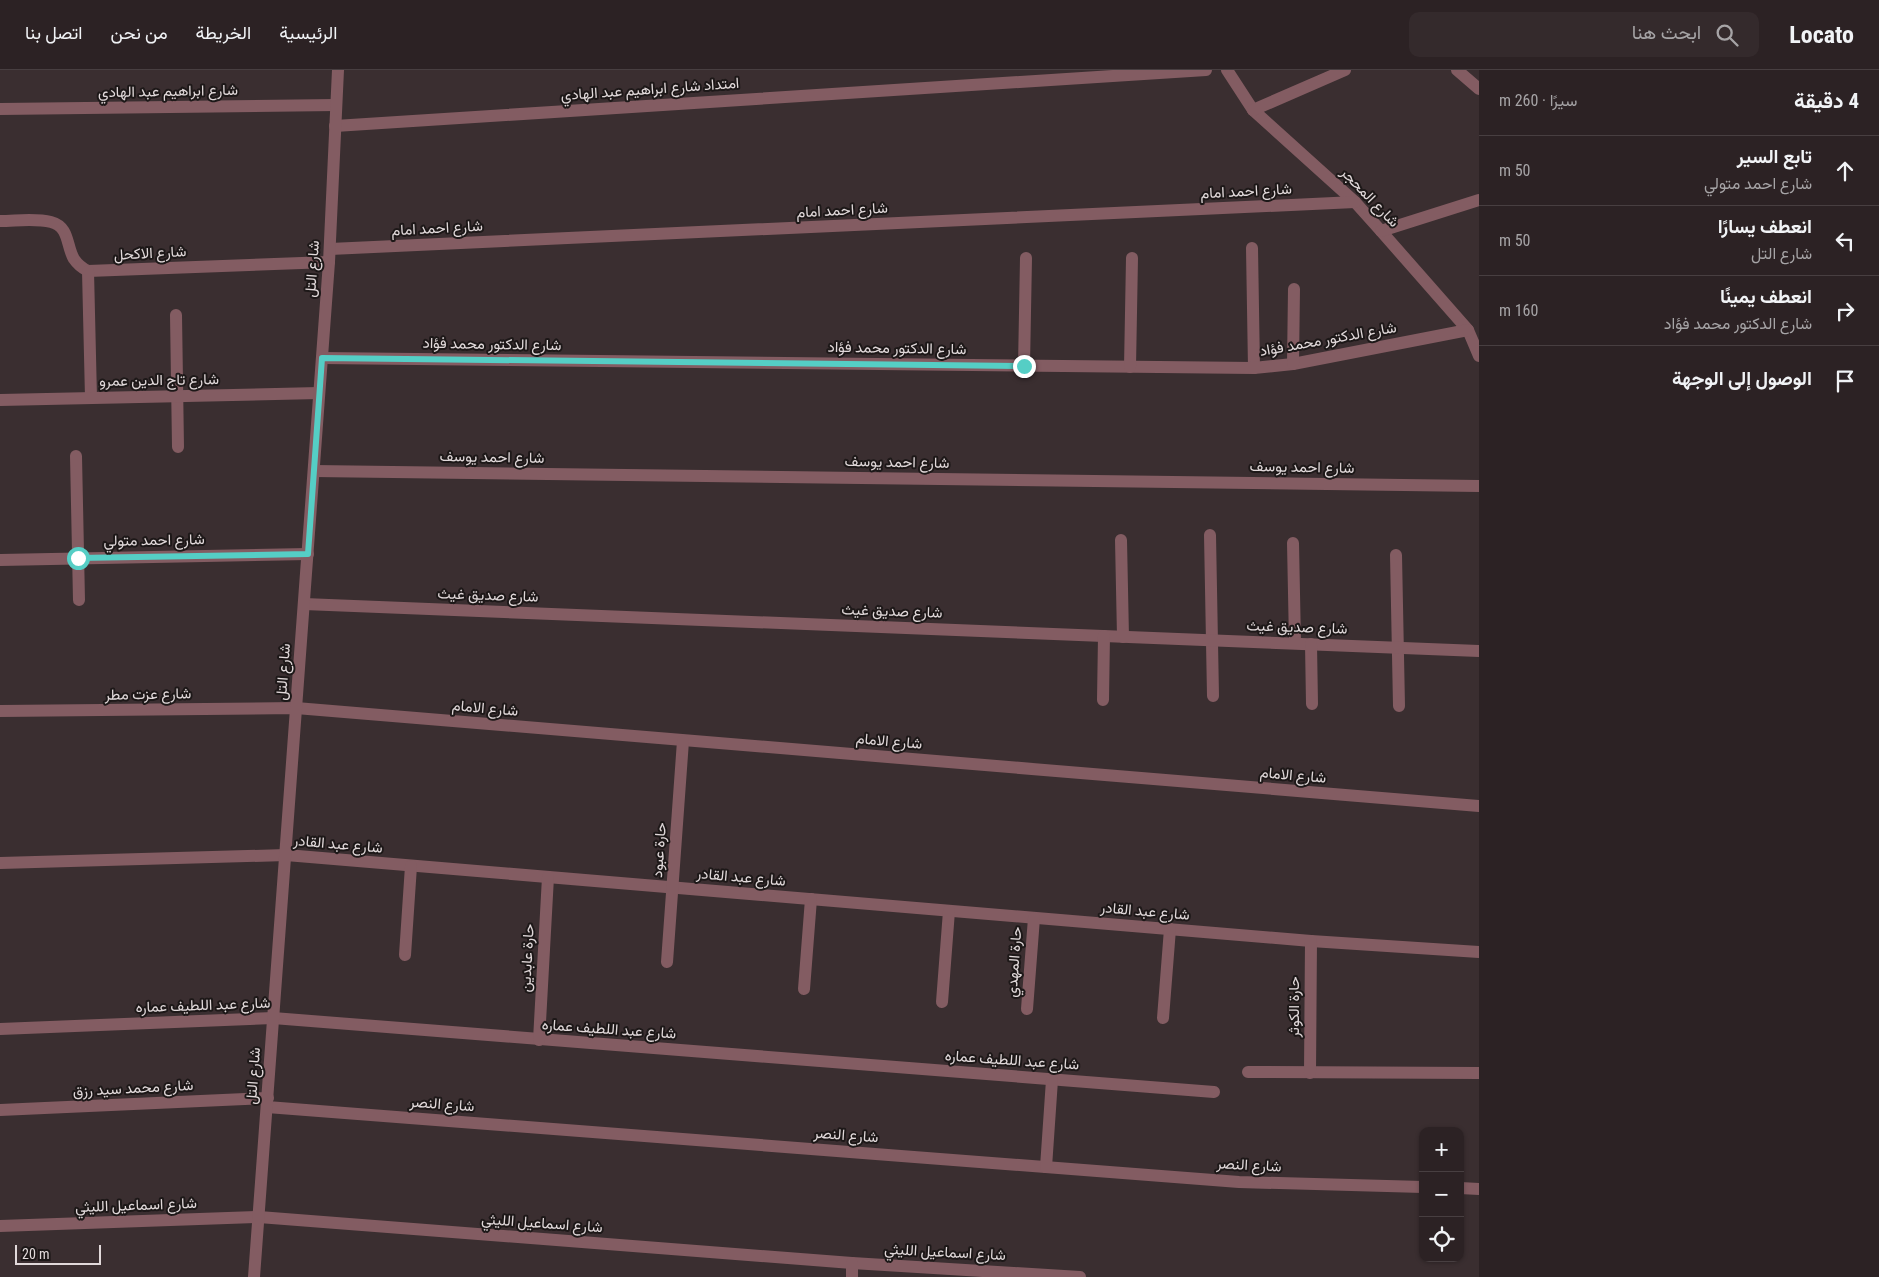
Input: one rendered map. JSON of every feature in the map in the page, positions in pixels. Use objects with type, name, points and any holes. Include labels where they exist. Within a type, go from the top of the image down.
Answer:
[{"type":"street","name":"شارع التل","points":[[254,1277],[330,256],[338,70]]},
{"type":"street","name":"امتداد شارع ابراهيم عبد الهادي","points":[[335,126],[1206,70]]},
{"type":"street","name":"شارع المحجر","points":[[1227,70],[1253,110],[1356,202],[1468,330],[1479,356]]},
{"type":"street","points":[[1253,110],[1344,70]]},
{"type":"street","points":[[1457,70],[1479,89]]},
{"type":"street","name":"شارع ابراهيم عبد الهادي","points":[[0,109],[336,105]]},
{"type":"street","points":[[1381,231],[1479,200]]},
{"type":"street","name":"شارع احمد امام","points":[[330,256],[1356,202]]},
{"type":"street","points":[[0,221],[52,222],[68,236],[72,257],[79,266],[88,272],[91,398]]},
{"type":"street","points":[[1252,248],[1254,368]]},
{"type":"street","name":"شارع الاكحل","points":[[88,272],[330,256]]},
{"type":"street","points":[[1024,366],[1026,258]]},
{"type":"street","points":[[1130,367],[1132,258]]},
{"type":"street","points":[[1293,364],[1294,289]]},
{"type":"street","points":[[176,315],[178,447]]},
{"type":"street","name":"شارع الدكتور محمد فؤاد","points":[[322,358],[1254,368],[1293,364],[1468,330]]},
{"type":"street","name":"شارع تاج الدين عمرو","points":[[0,400],[319,393]]},
{"type":"street","points":[[76,456],[79,600]]},
{"type":"street","name":"شارع احمد يوسف","points":[[314,471],[1479,486]]},
{"type":"street","points":[[1210,535],[1213,696]]},
{"type":"street","points":[[1121,540],[1123,637]]},
{"type":"street","points":[[1293,543],[1295,643]]},
{"type":"street","name":"شارع احمد متولي","points":[[0,560],[308,554]]},
{"type":"street","points":[[1396,555],[1399,706]]},
{"type":"street","name":"شارع صديق غيث","points":[[304,604],[1479,651]]},
{"type":"street","points":[[1103,700],[1104,636]]},
{"type":"street","points":[[1311,644],[1312,704]]},
{"type":"street","name":"شارع عزت مطر","points":[[0,711],[296,708]]},
{"type":"street","name":"شارع الامام","points":[[296,708],[1479,806]]},
{"type":"street","name":"حارة عبود","points":[[667,962],[684,741]]},
{"type":"street","name":"شارع عبد القادر","points":[[0,863],[286,856],[1310,941],[1479,952]]},
{"type":"street","points":[[406,955],[410,866]]},
{"type":"street","name":"حارة عابدين","points":[[539,1040],[548,877]]},
{"type":"street","points":[[804,989],[811,899]]},
{"type":"street","points":[[942,1002],[949,911]]},
{"type":"street","name":"حارة المهدي","points":[[1027,1009],[1034,918]]},
{"type":"street","points":[[1163,1018],[1170,929]]},
{"type":"street","name":"حارة الكوثر","points":[[1310,941],[1310,1073]]},
{"type":"street","name":"شارع عبد اللطيف عماره","points":[[0,1029],[273,1018],[1214,1092]]},
{"type":"street","points":[[1248,1072],[1479,1073]]},
{"type":"street","points":[[1046,1167],[1052,1080]]},
{"type":"street","name":"شارع محمد سيد رزق","points":[[0,1110],[267,1102]]},
{"type":"street","name":"شارع النصر","points":[[267,1102],[1239,1182],[1419,1187]]},
{"type":"street","points":[[1464,1188],[1479,1189]]},
{"type":"street","name":"شارع اسماعيل الليثي","points":[[0,1226],[259,1217],[852,1263],[1080,1277]]},
{"type":"street","points":[[852,1263],[852,1277]]},
{"type":"route","points":[[78,558],[308,554],[322,358],[1024,366]]}]
